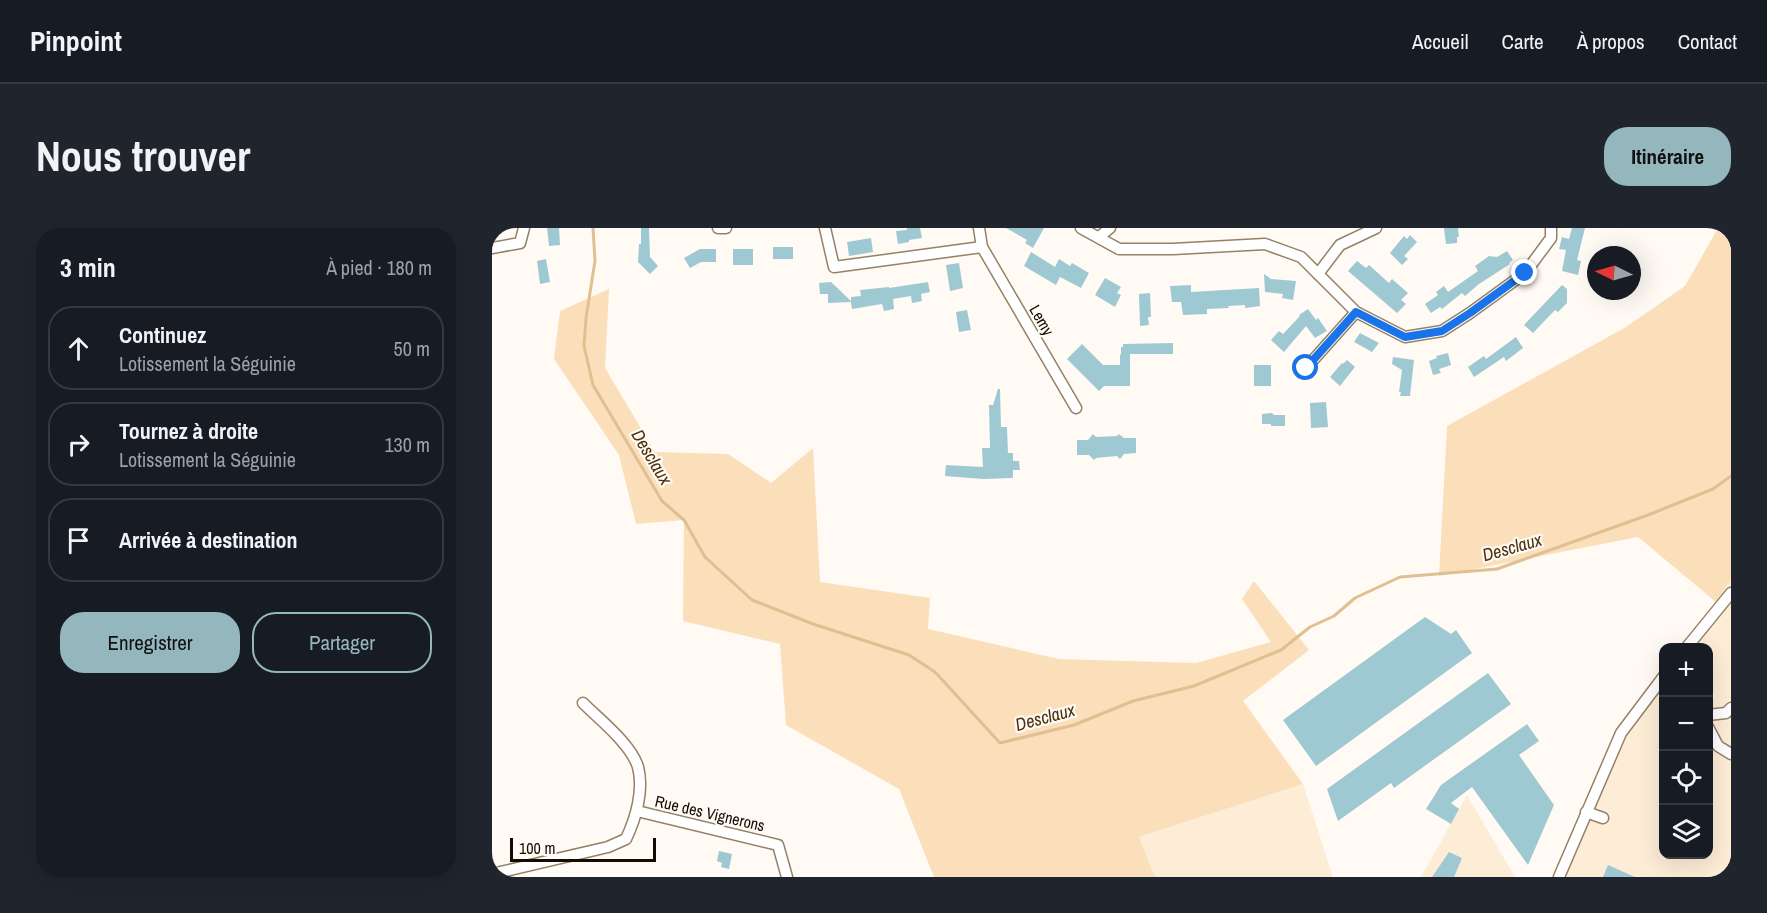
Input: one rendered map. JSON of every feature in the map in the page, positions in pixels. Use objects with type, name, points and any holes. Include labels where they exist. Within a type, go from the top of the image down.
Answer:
[{"type":"street","points":[[492,248],[520,243],[524,228]]},
{"type":"street","points":[[717,228],[726,228]]},
{"type":"street","points":[[825,228],[834,267],[982,247],[979,228]]},
{"type":"street","points":[[1081,228],[1119,249],[1173,249],[1265,244],[1301,257],[1356,312],[1405,337],[1442,331],[1525,273],[1551,238],[1551,228]]},
{"type":"street","points":[[1099,237],[1110,228]]},
{"type":"street","points":[[1318,274],[1340,245],[1376,228]]},
{"type":"street","name":"Lemy","points":[[982,247],[1076,408]]},
{"type":"street","points":[[1306,368],[1356,312]]},
{"type":"street","points":[[1691,643],[1731,593]]},
{"type":"street","points":[[1559,877],[1621,734],[1659,682]]},
{"type":"street","points":[[1651,692],[1659,693]]},
{"type":"street","points":[[492,874],[608,847],[626,839],[637,811],[640,785],[638,766],[630,752],[583,703]]},
{"type":"street","points":[[1713,714],[1726,712],[1731,708]]},
{"type":"street","points":[[1713,736],[1718,746],[1731,754]]},
{"type":"street","name":"Rue des Vignerons","points":[[637,811],[778,845],[787,877]]},
{"type":"street","points":[[1586,812],[1603,818]]},
{"type":"shaded area","points":[[1718,228],[1731,228],[1731,579],[1716,602],[1638,537],[1439,576],[1447,426],[1626,327],[1685,286]]},
{"type":"shaded area","points":[[609,289],[605,368],[655,452],[728,454],[771,483],[813,448],[820,582],[930,598],[928,629],[1059,659],[1196,663],[1271,642],[1242,599],[1254,581],[1309,650],[1243,701],[1303,784],[1139,837],[1155,877],[934,877],[899,789],[786,725],[780,644],[683,621],[684,520],[636,524],[619,455],[554,359],[560,311]]},
{"type":"shaded area","points":[[1731,579],[1731,877],[1558,877],[1605,762],[1659,683],[1659,859],[1713,859],[1713,643],[1687,643]]},
{"type":"shaded area","points":[[1303,784],[1333,877],[1155,877],[1139,837]]},
{"type":"shaded area","points":[[1467,795],[1515,877],[1421,877]]},
{"type":"building","points":[[547,228],[559,228],[560,245],[549,246]]},
{"type":"building","points":[[641,228],[649,228],[650,257],[658,266],[650,274],[638,262]]},
{"type":"building","points":[[907,228],[920,228],[922,238],[898,244],[896,231],[907,230]]},
{"type":"building","points":[[1006,228],[1044,228],[1033,248],[1025,243],[1027,240]]},
{"type":"building","points":[[1444,228],[1458,228],[1457,243],[1446,244]]},
{"type":"building","points":[[1572,228],[1585,228],[1577,260],[1581,261],[1578,275],[1562,271],[1566,250],[1559,249],[1562,237],[1569,239]]},
{"type":"building","points":[[1410,235],[1417,242],[1404,256],[1408,259],[1402,265],[1390,253],[1404,236],[1407,239]]},
{"type":"building","points":[[871,238],[873,252],[849,256],[847,242]]},
{"type":"building","points":[[773,247],[793,247],[793,259],[773,259]]},
{"type":"building","points":[[700,249],[716,249],[716,262],[701,262],[690,268],[684,258]]},
{"type":"building","points":[[733,249],[753,249],[753,265],[733,265]]},
{"type":"building","points":[[1507,251],[1513,260],[1510,264],[1465,296],[1462,293],[1442,309],[1440,307],[1431,313],[1425,304],[1438,295],[1436,292],[1444,286],[1448,292],[1478,271],[1475,266],[1489,256],[1497,257]]},
{"type":"building","points":[[1031,252],[1055,267],[1059,259],[1070,266],[1072,263],[1089,273],[1081,288],[1060,277],[1056,285],[1024,266]]},
{"type":"building","points":[[546,259],[550,282],[540,284],[537,261]]},
{"type":"building","points":[[1357,261],[1366,268],[1369,265],[1389,283],[1392,279],[1408,293],[1401,300],[1406,304],[1397,313],[1348,271]]},
{"type":"building","points":[[959,263],[963,288],[950,291],[946,265]]},
{"type":"building","points":[[1264,274],[1271,279],[1296,281],[1293,300],[1282,298],[1283,294],[1265,292]]},
{"type":"building","points":[[1105,278],[1121,287],[1117,293],[1121,295],[1115,307],[1095,295]]},
{"type":"building","points":[[831,282],[851,301],[851,297],[861,296],[860,290],[928,282],[930,292],[921,294],[922,301],[912,303],[911,296],[893,299],[894,309],[884,311],[882,304],[852,309],[851,302],[828,303],[828,294],[820,294],[819,283]]},
{"type":"building","points":[[1191,285],[1191,292],[1259,288],[1260,306],[1245,308],[1245,305],[1228,306],[1229,308],[1207,309],[1207,314],[1183,315],[1181,302],[1172,302],[1170,286]]},
{"type":"building","points":[[1562,285],[1567,289],[1567,303],[1558,312],[1555,310],[1533,333],[1524,325]]},
{"type":"building","points":[[1150,293],[1149,325],[1140,326],[1139,294]]},
{"type":"building","points":[[1308,309],[1327,331],[1315,338],[1306,326],[1284,352],[1271,340],[1279,331],[1283,334],[1299,315]]},
{"type":"building","points":[[967,310],[971,330],[959,332],[956,312]]},
{"type":"building","points":[[1360,333],[1379,343],[1372,352],[1354,342]]},
{"type":"building","points":[[1516,337],[1523,348],[1506,361],[1504,357],[1474,377],[1468,367],[1484,356],[1486,359]]},
{"type":"building","points":[[1173,343],[1173,354],[1130,354],[1130,386],[1104,386],[1099,391],[1067,359],[1082,344],[1103,365],[1120,365],[1123,344]]},
{"type":"building","points":[[1448,353],[1451,365],[1439,369],[1441,373],[1433,375],[1429,361],[1437,358],[1436,356]]},
{"type":"building","points":[[1393,357],[1414,360],[1410,396],[1400,396],[1402,370],[1392,364]]},
{"type":"building","points":[[1347,360],[1355,367],[1340,386],[1330,377]]},
{"type":"building","points":[[1254,365],[1271,365],[1271,386],[1254,386]]},
{"type":"building","points":[[998,389],[1000,389],[1001,427],[1007,427],[1008,453],[1013,453],[1013,461],[1019,461],[1020,470],[1013,470],[1013,478],[983,479],[945,476],[946,465],[983,467],[982,448],[990,448],[989,405],[993,405]]},
{"type":"building","points":[[1326,402],[1328,427],[1311,428],[1310,403]]},
{"type":"building","points":[[1262,414],[1285,415],[1285,426],[1262,424]]},
{"type":"building","points":[[1093,434],[1096,437],[1119,434],[1124,438],[1136,438],[1136,453],[1124,454],[1120,459],[1117,456],[1094,460],[1089,455],[1077,455],[1077,440],[1088,440]]},
{"type":"building","points":[[1425,617],[1451,634],[1456,630],[1472,653],[1316,766],[1283,720]]},
{"type":"building","points":[[1488,673],[1511,704],[1394,788],[1391,783],[1338,821],[1327,789]]},
{"type":"building","points":[[1527,724],[1539,741],[1519,755],[1554,805],[1528,865],[1472,787],[1451,803],[1459,809],[1451,824],[1426,809],[1441,785]]},
{"type":"building","points":[[719,851],[732,854],[729,869],[721,867],[722,863],[717,861]]},
{"type":"building","points":[[1449,852],[1462,858],[1454,877],[1432,877]]},
{"type":"building","points":[[1608,865],[1635,877],[1603,877]]},
{"type":"waterway","name":"Desclaux","points":[[593,228],[595,261],[584,346],[593,385],[662,501],[684,520],[705,557],[752,600],[813,624],[909,655],[935,672],[1000,743],[1074,725],[1133,701],[1194,686],[1281,650],[1310,627],[1334,616],[1355,598],[1400,577],[1497,569],[1648,515],[1713,489],[1731,476]]},
{"type":"route","points":[[1306,368],[1356,312],[1405,337],[1442,331],[1525,273]]}]
